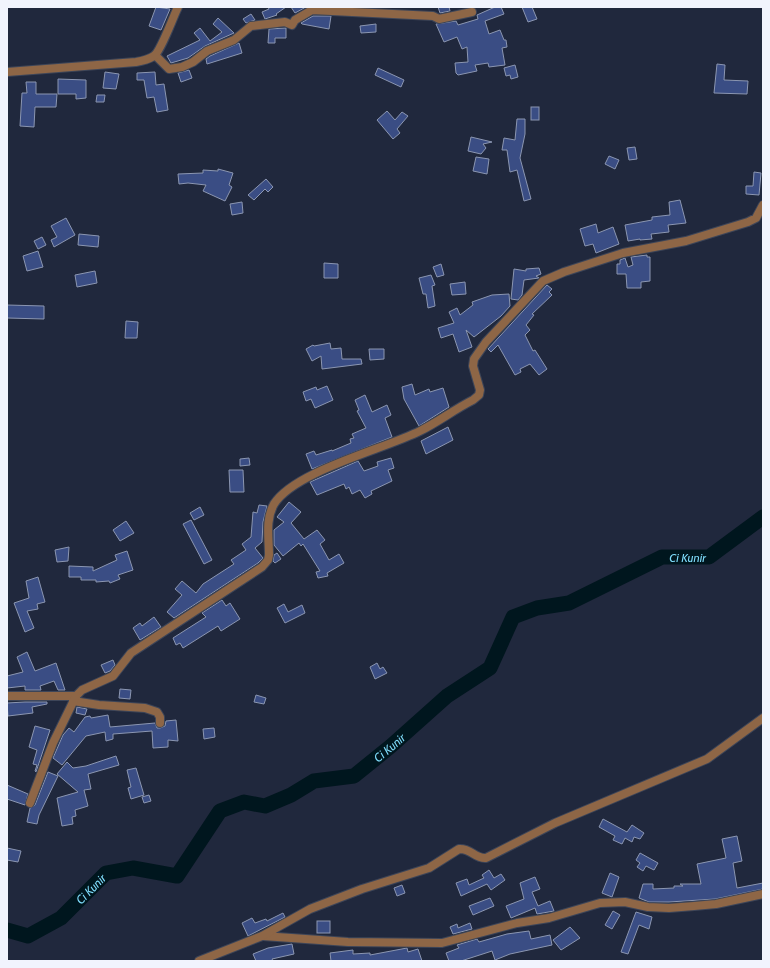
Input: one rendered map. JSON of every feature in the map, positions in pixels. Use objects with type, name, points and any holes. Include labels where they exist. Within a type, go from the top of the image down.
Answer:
[{"type":"street","points":[[7,72],[136,62],[155,55],[161,47],[170,22],[178,7]]},
{"type":"street","points":[[155,55],[169,69],[182,67],[193,62],[207,51],[234,40],[251,26],[285,22],[292,25],[295,20],[312,10],[433,16],[439,19],[472,12]]},
{"type":"street","points":[[30,803],[53,742],[74,698],[82,690],[113,676],[131,653],[265,564],[269,555],[268,521],[270,512],[280,496],[296,484],[420,431],[479,395],[480,390],[472,366],[474,359],[486,342],[543,281],[564,272],[623,253],[686,240],[748,222],[756,218],[763,205]]},
{"type":"street","points":[[7,696],[74,698],[99,705],[145,708],[157,712],[160,717],[160,723]]},
{"type":"street","points":[[198,961],[262,936],[310,909],[362,889],[429,868],[460,849],[465,848],[482,858],[486,858],[555,823],[713,757],[763,718]]},
{"type":"street","points":[[262,936],[348,942],[442,943],[517,923],[549,918],[600,903],[625,902],[648,907],[669,908],[716,904],[763,894]]},
{"type":"building","points":[[156,7],[170,9],[161,30],[149,26]]},
{"type":"building","points":[[268,7],[286,7],[276,14],[277,15],[265,19],[262,12],[269,9]]},
{"type":"building","points":[[291,7],[306,7],[295,13]]},
{"type":"building","points":[[438,7],[449,7],[450,11],[440,13]]},
{"type":"building","points":[[495,7],[501,7],[504,14],[485,21],[489,34],[500,30],[504,40],[506,40],[507,47],[502,48],[505,65],[489,67],[488,63],[475,65],[477,71],[458,75],[456,73],[455,63],[468,62],[467,47],[462,49],[457,37],[444,42],[436,24],[456,21],[458,25],[478,19],[477,15]]},
{"type":"building","points":[[522,7],[532,7],[537,19],[528,22]]},
{"type":"building","points":[[251,14],[255,20],[246,23],[243,19]]},
{"type":"building","points":[[313,16],[331,16],[329,29],[301,23]]},
{"type":"building","points":[[218,18],[234,33],[205,46],[188,58],[171,63],[167,56],[200,40],[194,33],[200,28],[210,41],[222,32],[213,24]]},
{"type":"building","points":[[376,24],[376,32],[361,33],[360,26]]},
{"type":"building","points":[[286,28],[286,38],[275,38],[275,43],[268,43],[269,29]]},
{"type":"building","points":[[239,43],[242,53],[207,64],[206,59],[210,56]]},
{"type":"building","points":[[717,64],[725,65],[724,80],[748,81],[747,94],[714,93]]},
{"type":"building","points":[[515,65],[518,77],[511,79],[510,75],[506,76],[504,68]]},
{"type":"building","points":[[378,68],[404,80],[401,87],[375,75]]},
{"type":"building","points":[[189,70],[192,78],[181,82],[178,73]]},
{"type":"building","points":[[105,72],[119,74],[116,89],[103,88]]},
{"type":"building","points":[[155,72],[156,85],[164,84],[168,110],[157,112],[154,97],[147,98],[144,80],[137,80],[137,73]]},
{"type":"building","points":[[58,79],[86,80],[86,98],[76,99],[76,94],[58,94]]},
{"type":"building","points":[[26,82],[36,82],[36,94],[57,94],[56,107],[35,107],[34,127],[20,126],[22,93],[27,93]]},
{"type":"building","points":[[97,95],[105,95],[104,102],[96,102]]},
{"type":"building","points":[[531,107],[539,107],[539,120],[531,120]]},
{"type":"building","points":[[387,111],[395,120],[402,112],[408,116],[397,129],[400,133],[393,139],[377,120]]},
{"type":"building","points":[[517,119],[525,119],[525,134],[520,158],[531,199],[524,201],[517,170],[510,172],[507,150],[502,150],[504,138],[515,140]]},
{"type":"building","points":[[471,137],[492,142],[483,144],[486,148],[481,154],[468,151]]},
{"type":"building","points":[[635,147],[637,159],[629,160],[627,148]]},
{"type":"building","points":[[609,156],[619,160],[615,169],[605,164]]},
{"type":"building","points":[[476,157],[489,159],[487,174],[473,171]]},
{"type":"building","points":[[218,169],[233,173],[229,185],[232,187],[225,201],[203,191],[206,185],[188,183],[179,184],[178,174],[203,173],[203,170],[218,171]]},
{"type":"building","points":[[754,172],[761,173],[759,195],[746,194],[746,186],[753,186]]},
{"type":"building","points":[[266,179],[273,187],[268,192],[265,189],[254,200],[248,195]]},
{"type":"building","points":[[680,200],[686,223],[668,225],[669,232],[651,234],[652,239],[628,241],[625,225],[652,220],[652,217],[670,215],[669,202]]},
{"type":"building","points":[[242,202],[243,213],[232,215],[230,204]]},
{"type":"building","points":[[66,218],[75,235],[54,247],[51,240],[57,237],[51,226]]},
{"type":"building","points":[[596,224],[598,233],[613,227],[619,244],[596,253],[593,244],[585,246],[580,229]]},
{"type":"building","points":[[79,234],[99,236],[98,247],[78,245]]},
{"type":"building","points":[[42,237],[46,245],[38,249],[34,241]]},
{"type":"building","points":[[38,251],[43,267],[27,271],[23,256]]},
{"type":"building","points":[[647,255],[647,257],[650,257],[650,281],[641,282],[641,288],[627,288],[626,274],[617,274],[617,264],[620,264],[620,260],[625,258],[628,267],[633,265],[631,257]]},
{"type":"building","points":[[324,263],[338,264],[338,278],[324,278]]},
{"type":"building","points":[[441,264],[444,275],[437,277],[433,267]]},
{"type":"building","points":[[539,268],[541,274],[536,276],[539,278],[524,280],[522,295],[518,300],[511,299],[514,269],[526,271],[526,269]]},
{"type":"building","points":[[95,271],[97,283],[77,287],[75,275]]},
{"type":"building","points":[[431,275],[435,285],[432,286],[435,306],[428,308],[426,294],[423,294],[419,278]]},
{"type":"building","points":[[465,282],[466,294],[452,295],[450,284]]},
{"type":"building","points":[[547,285],[552,289],[549,292],[552,295],[532,314],[534,315],[526,325],[530,330],[525,335],[533,351],[535,350],[547,369],[539,375],[530,364],[520,369],[521,372],[515,375],[498,345],[491,352],[488,349]]},
{"type":"building","points":[[509,294],[510,306],[501,316],[474,337],[466,330],[472,347],[459,352],[453,334],[441,338],[438,328],[454,323],[449,312],[457,308],[460,315],[473,305],[472,302],[492,295]]},
{"type":"building","points":[[7,305],[44,306],[44,319],[7,318]]},
{"type":"building","points":[[126,321],[138,322],[137,338],[125,338]]},
{"type":"building","points":[[330,343],[331,349],[341,348],[342,359],[361,359],[362,364],[322,369],[321,356],[312,361],[306,349],[313,345]]},
{"type":"building","points":[[369,349],[384,349],[384,359],[370,360]]},
{"type":"building","points":[[412,384],[415,395],[429,389],[430,392],[443,388],[449,407],[419,426],[404,399],[402,387]]},
{"type":"building","points":[[327,386],[333,400],[315,408],[311,399],[306,401],[303,392],[316,387],[317,390]]},
{"type":"building","points":[[365,395],[372,412],[387,405],[391,415],[385,418],[392,437],[312,469],[306,454],[314,451],[316,455],[332,451],[351,443],[350,439],[354,438],[352,434],[366,428],[357,411],[359,410],[355,400]]},
{"type":"building","points":[[448,427],[453,440],[426,454],[421,441]]},
{"type":"building","points":[[249,458],[250,465],[240,466],[240,459]]},
{"type":"building","points":[[391,458],[394,468],[388,470],[392,481],[371,491],[372,494],[365,498],[360,490],[352,494],[349,487],[346,489],[344,484],[317,495],[310,482],[358,461],[364,471],[378,466],[377,462]]},
{"type":"building","points":[[229,470],[243,470],[244,492],[230,492]]},
{"type":"building","points":[[289,502],[301,512],[291,523],[304,539],[317,530],[325,540],[320,544],[329,560],[339,554],[344,563],[327,573],[328,576],[318,578],[316,572],[320,571],[303,544],[301,546],[299,543],[283,556],[274,545],[274,530],[284,522],[277,517]]},
{"type":"building","points":[[259,505],[267,506],[263,522],[262,542],[255,548],[263,558],[258,563],[174,618],[167,612],[182,595],[175,589],[182,581],[196,593],[203,584],[234,564],[231,560],[246,550],[242,544],[251,537],[253,512],[257,513]]},
{"type":"building","points":[[200,507],[204,515],[194,520],[190,513]]},
{"type":"building","points":[[191,520],[212,560],[204,564],[183,524]]},
{"type":"building","points":[[126,521],[134,533],[120,541],[113,530]]},
{"type":"building","points":[[69,547],[68,561],[57,562],[55,550]]},
{"type":"building","points":[[127,551],[133,570],[118,575],[120,579],[110,583],[109,581],[96,582],[96,580],[81,580],[81,577],[69,577],[69,566],[93,567],[93,571],[117,560],[115,555]]},
{"type":"building","points":[[277,553],[281,559],[275,563],[273,561],[274,555]]},
{"type":"building","points":[[38,577],[45,602],[37,604],[38,609],[27,611],[34,628],[25,632],[14,603],[29,598],[26,581]]},
{"type":"building","points":[[222,600],[226,606],[230,603],[240,619],[221,631],[218,626],[183,648],[180,643],[176,645],[173,638],[206,617],[202,613]]},
{"type":"building","points":[[284,604],[288,612],[302,605],[305,613],[285,623],[277,608]]},
{"type":"building","points":[[154,617],[161,627],[140,640],[133,628],[140,623],[142,626]]},
{"type":"building","points":[[27,652],[35,671],[56,663],[65,690],[58,690],[54,681],[40,686],[41,690],[25,690],[25,686],[7,688],[7,676],[23,672],[17,657]]},
{"type":"building","points":[[113,660],[115,665],[110,671],[105,673],[101,665]]},
{"type":"building","points":[[377,663],[380,669],[383,667],[387,673],[375,679],[370,667]]},
{"type":"building","points":[[120,689],[131,690],[130,699],[119,698]]},
{"type":"building","points":[[256,695],[266,698],[264,704],[254,702]]},
{"type":"building","points":[[47,702],[47,704],[32,707],[33,713],[8,716],[7,703]]},
{"type":"building","points":[[77,707],[87,709],[85,715],[76,713]]},
{"type":"building","points":[[108,715],[110,727],[155,723],[157,728],[160,728],[165,726],[166,721],[176,720],[178,741],[168,740],[168,747],[153,748],[152,731],[113,734],[113,739],[106,741],[105,732],[86,736],[62,765],[53,758],[63,735],[69,728],[74,732],[85,717],[90,716],[91,718]]},
{"type":"building","points":[[35,726],[50,730],[36,772],[37,765],[33,764],[37,750],[29,747]]},
{"type":"building","points":[[214,728],[215,737],[204,739],[203,729]]},
{"type":"building","points":[[116,756],[119,765],[88,774],[91,789],[84,790],[88,806],[75,810],[76,816],[72,817],[73,824],[62,826],[57,798],[78,792],[57,774],[67,762],[73,768],[86,766]]},
{"type":"building","points":[[136,768],[144,795],[131,799],[128,788],[131,787],[127,770]]},
{"type":"building","points":[[48,772],[58,776],[39,815],[37,824],[27,822],[30,808],[35,805]]},
{"type":"building","points":[[7,785],[28,794],[25,805],[7,799]]},
{"type":"building","points":[[149,795],[151,801],[144,803],[142,797]]},
{"type":"building","points":[[603,819],[627,832],[632,825],[644,833],[640,839],[634,837],[632,842],[625,838],[622,844],[613,840],[615,836],[599,827]]},
{"type":"building","points":[[737,836],[742,861],[733,863],[737,888],[763,883],[763,889],[715,899],[649,902],[639,898],[643,884],[653,884],[653,889],[683,886],[680,884],[701,884],[697,864],[726,858],[722,839]]},
{"type":"building","points":[[7,848],[21,851],[18,862],[7,860]]},
{"type":"building","points":[[640,853],[658,863],[654,870],[646,866],[643,871],[637,867],[640,863],[636,860]]},
{"type":"building","points":[[489,870],[494,878],[501,874],[505,880],[491,890],[487,884],[461,896],[456,883],[467,879],[469,885],[484,878],[482,875]]},
{"type":"building","points":[[610,873],[619,877],[612,897],[602,893]]},
{"type":"building","points":[[535,877],[540,889],[532,892],[538,906],[550,901],[554,911],[537,914],[535,908],[511,918],[506,906],[524,899],[520,883]]},
{"type":"building","points":[[402,885],[405,893],[397,896],[394,888]]},
{"type":"building","points":[[490,898],[494,906],[473,915],[469,906]]},
{"type":"building","points":[[613,911],[620,915],[612,929],[605,925]]},
{"type":"building","points":[[636,912],[652,917],[649,929],[639,925],[628,954],[621,952]]},
{"type":"building","points":[[283,913],[285,917],[248,936],[242,923],[252,918],[255,923],[266,919],[267,921]]},
{"type":"building","points":[[317,921],[330,921],[330,933],[317,933]]},
{"type":"building","points":[[470,923],[472,929],[453,934],[450,927],[457,924],[458,928]]},
{"type":"building","points":[[570,927],[580,938],[561,950],[553,940]]},
{"type":"building","points":[[529,931],[531,939],[550,935],[552,945],[510,954],[495,960],[492,951],[461,961],[449,961],[446,953],[459,948],[457,945],[477,939],[479,942],[507,934]]},
{"type":"building","points":[[292,944],[294,954],[272,959],[273,961],[256,961],[253,954],[268,948]]},
{"type":"building","points":[[407,948],[408,952],[418,949],[422,961],[331,961],[330,953],[353,950],[353,954],[370,953],[370,955]]},
{"type":"waterway","name":"Ci Kunir","points":[[7,930],[28,936],[61,918],[106,873],[133,868],[177,876],[220,811],[244,802],[265,806],[291,795],[314,781],[354,776],[391,746],[447,696],[490,668],[513,617],[537,608],[569,603],[662,557],[709,557],[763,517]]}]
